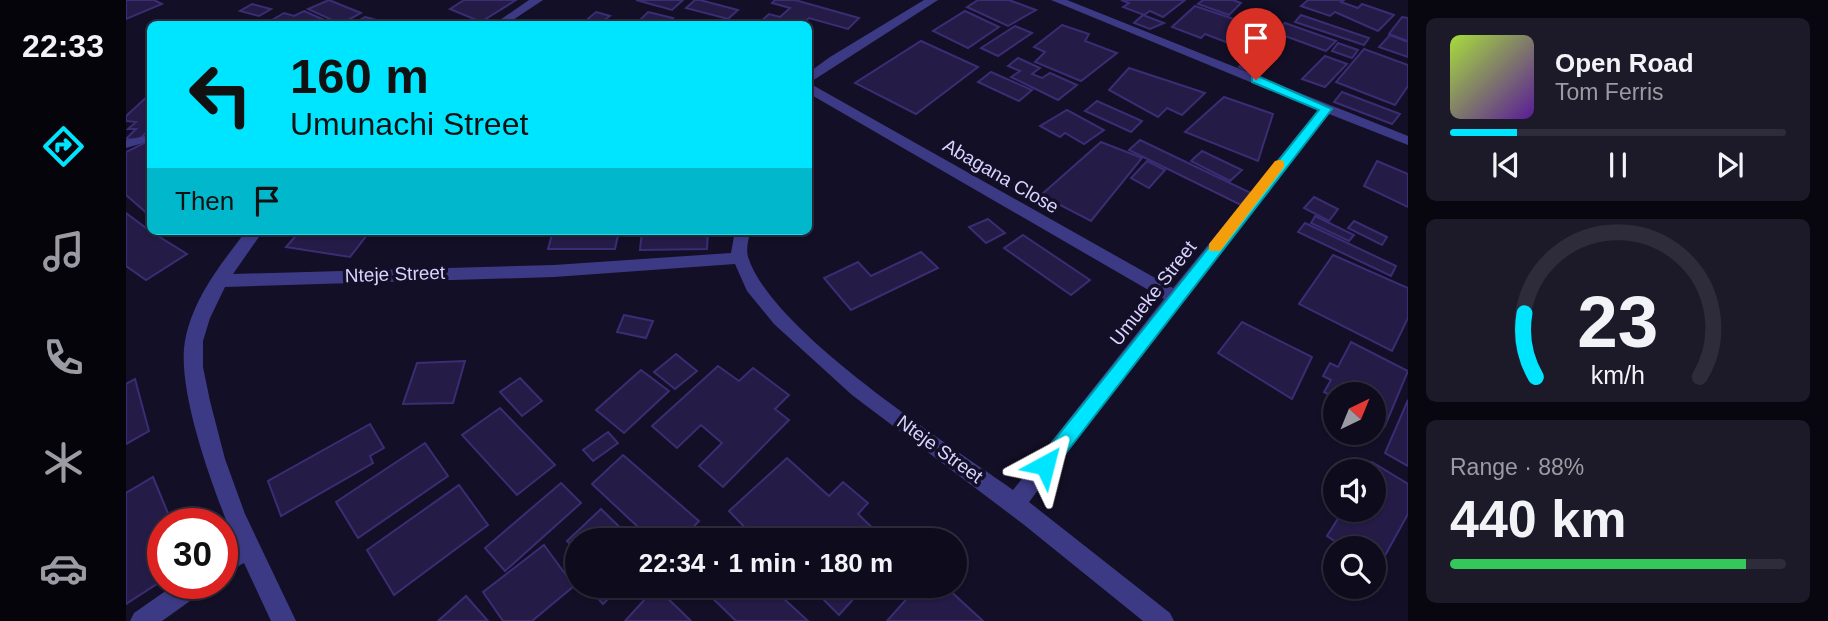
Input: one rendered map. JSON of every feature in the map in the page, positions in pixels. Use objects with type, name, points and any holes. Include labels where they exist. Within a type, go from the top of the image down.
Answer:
[{"type":"street","points":[[505,21],[537,0]]},
{"type":"street","points":[[812,77],[834,60],[932,0]]},
{"type":"street","points":[[1057,0],[1408,141]]},
{"type":"street","name":"Abagana Close","points":[[812,89],[1176,298]]},
{"type":"street","name":"Umueke Street","points":[[1015,504],[1326,109]]},
{"type":"street","points":[[252,235],[217,281],[196,333],[194,367],[210,451],[246,548],[284,621]]},
{"type":"street","points":[[740,258],[743,235]]},
{"type":"street","name":"Nteje Street","points":[[217,281],[554,271],[740,258],[751,282],[774,312],[804,343],[891,414],[1015,504],[1162,621]]},
{"type":"street","points":[[238,553],[246,548]]},
{"type":"street","points":[[142,621],[173,599]]},
{"type":"lane","points":[[126,144],[147,139]]},
{"type":"building","points":[[126,0],[154,0],[162,4],[126,19]]},
{"type":"building","points":[[329,0],[361,13],[346,21],[334,21],[308,9]]},
{"type":"building","points":[[464,0],[516,0],[483,21],[450,9]]},
{"type":"building","points":[[636,0],[683,0],[672,10]]},
{"type":"building","points":[[695,0],[738,10],[728,19],[686,8]]},
{"type":"building","points":[[775,0],[795,0],[859,18],[848,29],[809,18],[806,21],[761,21],[769,14],[780,17],[790,8],[772,3]]},
{"type":"building","points":[[978,0],[1009,0],[1036,10],[1008,26],[967,7]]},
{"type":"building","points":[[1121,0],[1185,0],[1163,17],[1150,11],[1144,15],[1123,7],[1129,3]]},
{"type":"building","points":[[1203,0],[1233,0],[1241,3],[1229,15],[1198,4]]},
{"type":"building","points":[[1308,0],[1344,0],[1341,2],[1358,8],[1362,4],[1394,15],[1378,31],[1335,12],[1330,16],[1301,6]]},
{"type":"building","points":[[252,4],[271,9],[259,16],[240,11]]},
{"type":"building","points":[[1195,6],[1243,22],[1226,42],[1205,34],[1201,38],[1172,27]]},
{"type":"building","points":[[304,11],[326,21],[270,21],[284,13],[294,16]]},
{"type":"building","points":[[965,11],[999,27],[968,48],[933,31]]},
{"type":"building","points":[[596,12],[610,16],[603,21],[585,21]]},
{"type":"building","points":[[648,12],[673,18],[670,21],[639,21]]},
{"type":"building","points":[[1143,15],[1164,23],[1150,29],[1134,23]]},
{"type":"building","points":[[1301,15],[1369,38],[1364,45],[1295,22]]},
{"type":"building","points":[[365,17],[380,21],[358,21]]},
{"type":"building","points":[[1402,17],[1408,18],[1408,41],[1389,34]]},
{"type":"building","points":[[1285,23],[1336,41],[1326,51],[1274,32]]},
{"type":"building","points":[[1062,25],[1089,34],[1085,41],[1117,53],[1081,81],[1035,62],[1045,52],[1034,47]]},
{"type":"building","points":[[1015,26],[1032,33],[998,56],[981,48]]},
{"type":"building","points":[[1390,35],[1408,42],[1408,57],[1379,47]]},
{"type":"building","points":[[921,41],[978,67],[916,114],[855,83]]},
{"type":"building","points":[[1338,43],[1358,50],[1352,58],[1332,51]]},
{"type":"building","points":[[1364,49],[1408,65],[1408,86],[1395,105],[1336,82]]},
{"type":"building","points":[[1256,50],[1276,57],[1259,75],[1239,67]]},
{"type":"building","points":[[1325,56],[1347,64],[1325,87],[1302,79]]},
{"type":"building","points":[[1018,58],[1040,68],[1032,74],[1042,78],[1050,73],[1077,85],[1058,100],[1011,77],[1020,71],[1008,66]]},
{"type":"building","points":[[1129,68],[1205,93],[1182,115],[1167,108],[1158,117],[1109,90]]},
{"type":"building","points":[[991,72],[1032,90],[1019,101],[978,82]]},
{"type":"building","points":[[1342,92],[1400,114],[1392,124],[1334,102]]},
{"type":"building","points":[[147,97],[147,131],[139,140],[126,139],[136,129],[128,129],[136,122],[126,121],[126,116]]},
{"type":"building","points":[[1224,97],[1273,114],[1258,161],[1185,132]]},
{"type":"building","points":[[1097,101],[1142,121],[1131,132],[1085,111]]},
{"type":"building","points":[[1067,110],[1104,130],[1084,144],[1065,133],[1060,137],[1040,126]]},
{"type":"building","points":[[1140,140],[1251,193],[1241,205],[1129,150]]},
{"type":"building","points":[[147,142],[147,213],[126,195],[126,152]]},
{"type":"building","points":[[1101,142],[1142,158],[1091,221],[1041,195]]},
{"type":"building","points":[[1202,151],[1242,170],[1230,181],[1191,161]]},
{"type":"building","points":[[1147,161],[1165,170],[1149,188],[1131,178]]},
{"type":"building","points":[[1377,161],[1408,174],[1408,207],[1364,186]]},
{"type":"building","points":[[1314,197],[1338,209],[1329,221],[1304,208]]},
{"type":"building","points":[[126,213],[147,229],[147,235],[156,235],[187,254],[146,280],[126,266]]},
{"type":"building","points":[[1315,216],[1354,235],[1349,241],[1311,223]]},
{"type":"building","points":[[988,219],[1005,233],[986,243],[969,227]]},
{"type":"building","points":[[1354,221],[1387,237],[1382,245],[1348,228]]},
{"type":"building","points":[[1305,223],[1396,266],[1391,276],[1298,232]]},
{"type":"building","points":[[296,235],[367,235],[350,257],[286,247]]},
{"type":"building","points":[[552,235],[618,235],[615,249],[548,249]]},
{"type":"building","points":[[642,235],[708,235],[707,249],[640,250]]},
{"type":"building","points":[[1023,235],[1090,280],[1071,295],[1004,248]]},
{"type":"building","points":[[921,252],[938,268],[851,310],[824,278],[858,262],[871,276]]},
{"type":"building","points":[[1333,255],[1408,288],[1408,318],[1392,351],[1299,304]]},
{"type":"building","points":[[624,315],[653,321],[646,338],[617,332]]},
{"type":"building","points":[[1242,322],[1312,357],[1292,399],[1218,353]]},
{"type":"building","points":[[1351,342],[1408,371],[1386,424],[1386,382],[1330,382],[1331,380],[1323,376],[1330,363],[1338,367]]},
{"type":"building","points":[[676,354],[697,371],[675,389],[654,372]]},
{"type":"building","points":[[465,361],[453,403],[403,404],[417,363]]},
{"type":"building","points":[[718,366],[739,381],[753,368],[789,395],[775,409],[789,420],[723,487],[699,466],[722,443],[701,425],[677,448],[652,426]]},
{"type":"building","points":[[641,370],[669,391],[624,433],[596,410]]},
{"type":"building","points":[[520,378],[542,401],[522,416],[500,392]]},
{"type":"building","points":[[135,379],[149,431],[126,444],[126,384]]},
{"type":"building","points":[[1408,400],[1408,466],[1385,453]]},
{"type":"building","points":[[500,408],[555,465],[517,495],[462,435]]},
{"type":"building","points":[[370,424],[384,448],[370,456],[373,463],[281,516],[268,481]]},
{"type":"building","points":[[608,432],[618,443],[593,461],[583,450]]},
{"type":"building","points":[[425,443],[448,476],[358,538],[336,502]]},
{"type":"building","points":[[623,455],[699,521],[692,528],[639,528],[592,484]]},
{"type":"building","points":[[787,458],[829,496],[843,482],[868,503],[858,514],[873,528],[745,528],[729,511]]},
{"type":"building","points":[[1386,471],[1408,484],[1408,514],[1386,554],[1386,536],[1327,536],[1336,522],[1386,522]]},
{"type":"building","points":[[153,477],[166,508],[147,508],[147,590],[126,604],[126,493]]},
{"type":"building","points":[[561,483],[581,503],[505,571],[485,548]]},
{"type":"building","points":[[459,485],[488,525],[394,595],[367,550]]},
{"type":"building","points":[[601,509],[621,528],[581,528]]},
{"type":"building","points":[[544,545],[565,574],[565,594],[532,621],[503,621],[483,592]]},
{"type":"building","points":[[466,596],[488,621],[438,621]]},
{"type":"building","points":[[598,598],[609,598],[603,604]]},
{"type":"building","points":[[646,598],[667,598],[691,621],[625,621]]},
{"type":"building","points":[[712,598],[783,598],[808,621],[736,621]]},
{"type":"building","points":[[822,598],[854,598],[839,615]]},
{"type":"building","points":[[907,598],[958,598],[983,621],[887,621]]},
{"type":"slow traffic","points":[[1214,248],[1279,164]]},
{"type":"route","points":[[1045,465],[1282,161],[1326,109],[1256,80]]}]
